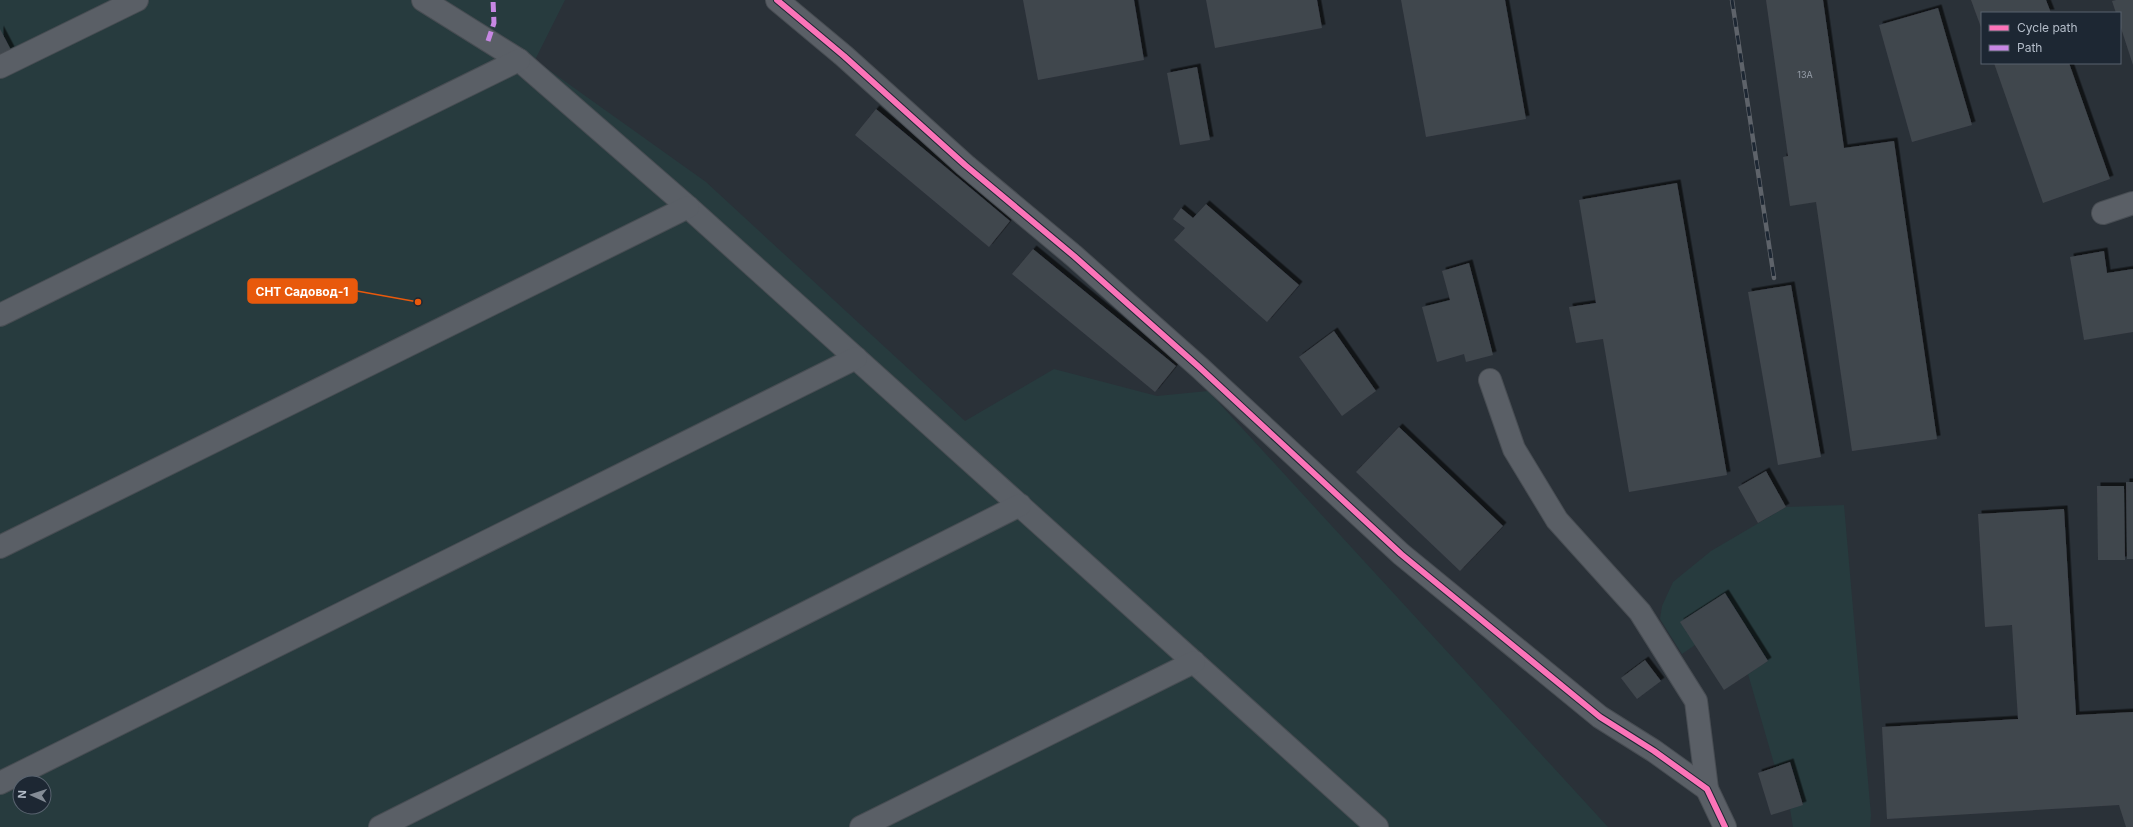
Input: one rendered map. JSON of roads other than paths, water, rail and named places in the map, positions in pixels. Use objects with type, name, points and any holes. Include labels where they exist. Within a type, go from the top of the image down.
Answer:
[{"type":"street","points":[[0,67],[137,0]]},
{"type":"street","points":[[422,0],[519,60],[688,207],[1194,662],[1364,824]]},
{"type":"street","points":[[777,0],[844,56],[965,165],[1074,256],[1187,356],[1401,554],[1600,717],[1707,789]]},
{"type":"street","points":[[0,315],[519,60]]},
{"type":"street","points":[[2103,213],[2133,203]]},
{"type":"street","points":[[0,546],[688,207]]},
{"type":"street","points":[[0,783],[856,358]]},
{"type":"street","points":[[1490,380],[1514,449],[1557,520],[1640,612],[1696,701],[1707,789],[1725,827]]},
{"type":"street","points":[[380,827],[1020,505]]},
{"type":"street","points":[[861,827],[1194,662]]},
{"type":"railway","points":[[1732,0],[1774,278]]},
{"type":"place","name":"СНТ Садовод-1","points":[[418,302]]}]
